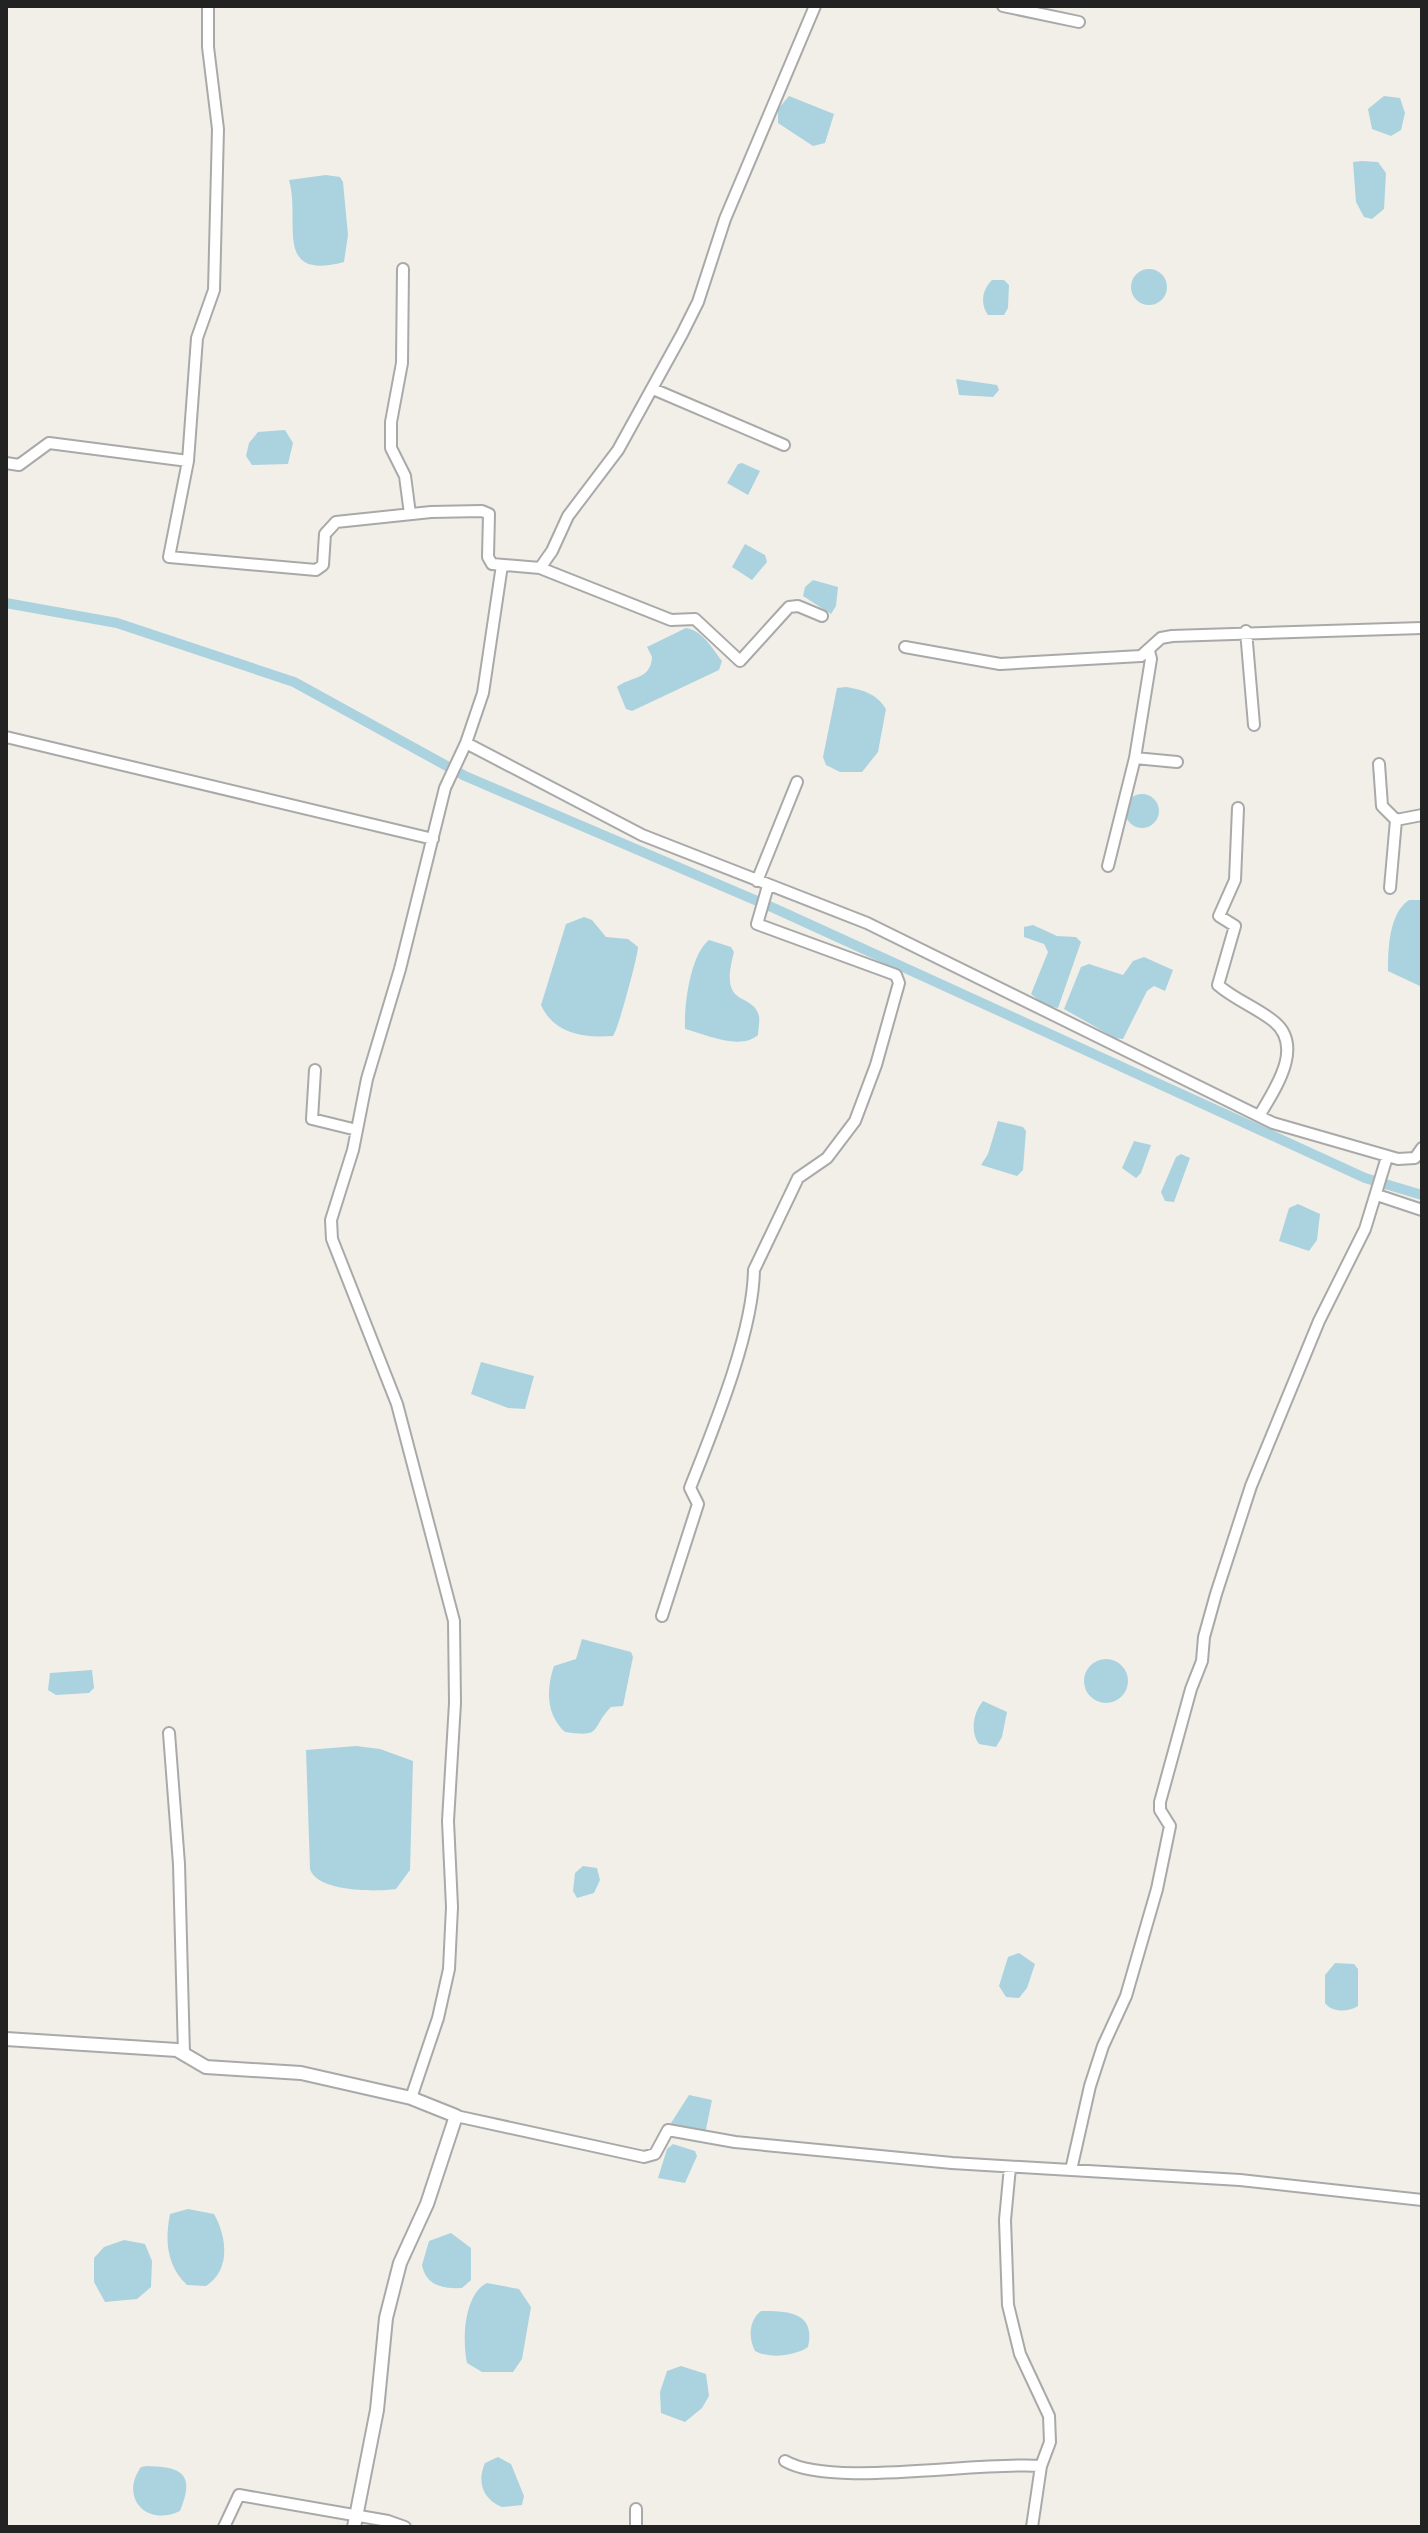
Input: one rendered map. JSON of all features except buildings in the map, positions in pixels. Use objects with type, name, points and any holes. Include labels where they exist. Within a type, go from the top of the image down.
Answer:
[{"type":"street","points":[[208,6],[208,47],[218,129],[214,290],[197,338],[188,461],[169,557],[316,570],[323,565],[325,534],[336,522],[410,514],[482,511],[489,514],[489,561],[540,568],[671,620],[695,619],[740,661],[789,607],[798,606],[822,616]]},
{"type":"street","points":[[540,568],[552,551],[568,516],[618,450],[698,302],[725,219],[815,6]]},
{"type":"street","points":[[1003,6],[1079,22]]},
{"type":"street","points":[[403,269],[402,363],[391,422],[391,448],[405,476],[410,514]]},
{"type":"street","points":[[653,389],[784,445]]},
{"type":"street","points":[[6,463],[19,465],[49,443],[188,461]]},
{"type":"street","points":[[411,2098],[438,2018],[449,1969],[452,1907],[448,1821],[455,1703],[454,1621],[397,1404],[332,1239],[331,1220],[445,788],[465,746],[483,693],[502,565]]},
{"type":"street","points":[[905,647],[1000,664],[1141,656],[1161,638],[1172,636],[1246,631],[1422,628]]},
{"type":"street","points":[[1246,631],[1254,725]]},
{"type":"street","points":[[1108,866],[1135,758],[1151,659],[1149,651]]},
{"type":"street","points":[[6,737],[433,839]]},
{"type":"street","points":[[465,746],[642,835],[757,881],[767,891],[867,923],[1259,1116],[1387,1157],[1415,1158],[1422,1148]]},
{"type":"street","points":[[1135,758],[1177,762]]},
{"type":"street","points":[[1379,764],[1382,806],[1396,820]]},
{"type":"street","points":[[757,881],[797,782]]},
{"type":"street","points":[[1238,808],[1235,880],[1219,916],[1235,926],[1218,985],[1275,1021],[1286,1036],[1288,1051],[1276,1086],[1259,1116]]},
{"type":"street","points":[[1396,820],[1422,815]]},
{"type":"street","points":[[1390,888],[1396,820]]},
{"type":"street","points":[[662,1616],[698,1504],[690,1488],[741,1339],[756,1281],[754,1270],[798,1178],[827,1158],[855,1121],[876,1065],[899,983],[896,975],[757,924],[767,891]]},
{"type":"street","points":[[315,1070],[312,1119],[357,1130]]},
{"type":"street","points":[[1071,2170],[1090,2086],[1103,2046],[1126,1996],[1166,1857],[1170,1826],[1160,1810],[1160,1802],[1202,1661],[1204,1637],[1221,1580],[1269,1435],[1336,1284],[1365,1229],[1387,1157]]},
{"type":"street","points":[[1378,1191],[1422,1210]]},
{"type":"street","points":[[169,1733],[179,1864],[184,2054]]},
{"type":"street","points":[[6,2039],[128,2045],[184,2054],[206,2067],[301,2073],[411,2098],[456,2116],[644,2157],[655,2154],[668,2130],[735,2142],[1010,2167],[1240,2180],[1422,2200]]},
{"type":"street","points":[[354,2521],[377,2410],[386,2318],[400,2263],[427,2204],[456,2116]]},
{"type":"street","points":[[1010,2167],[1005,2220],[1008,2305],[1020,2354],[1049,2416],[1050,2442],[1041,2466],[1032,2527]]},
{"type":"street","points":[[785,2461],[811,2469],[875,2473],[991,2464],[1041,2466]]},
{"type":"street","points":[[224,2527],[239,2495],[354,2521],[405,2527]]},
{"type":"street","points":[[636,2509],[636,2527]]},
{"type":"water","points":[[789,96],[834,114],[825,143],[813,146],[778,123],[778,109]]},
{"type":"water","points":[[1384,96],[1400,98],[1405,113],[1401,130],[1391,136],[1372,129],[1368,109]]},
{"type":"water","points":[[1353,162],[1378,162],[1386,173],[1384,209],[1372,219],[1364,217],[1356,202]]},
{"type":"water","points":[[326,175],[340,177],[343,182],[348,235],[344,262],[321,266],[307,263],[298,255],[294,244],[289,180]]},
{"type":"water","points":[[1149,269],[1162,274],[1167,287],[1162,300],[1149,305],[1136,300],[1131,287],[1136,274]]},
{"type":"water","points":[[992,280],[1004,280],[1009,285],[1008,308],[1004,315],[988,315],[984,306],[984,293]]},
{"type":"water","points":[[956,379],[997,385],[999,390],[993,397],[959,395]]},
{"type":"water","points":[[285,430],[293,443],[288,464],[252,465],[246,456],[249,443],[258,432]]},
{"type":"water","points":[[738,464],[760,471],[748,495],[727,483]]},
{"type":"water","points":[[745,544],[765,555],[767,562],[752,580],[732,567]]},
{"type":"water","points":[[813,580],[838,587],[836,606],[831,614],[803,596],[805,587]]},
{"type":"water","points":[[686,628],[702,636],[711,646],[722,661],[719,670],[632,711],[626,709],[617,687],[648,670],[652,657],[647,647]]},
{"type":"water","points":[[837,688],[869,693],[886,709],[878,752],[862,772],[840,772],[826,765],[823,757]]},
{"type":"water","points":[[1142,794],[1154,799],[1159,811],[1154,823],[1142,828],[1130,823],[1125,811],[1130,799]]},
{"type":"water","points":[[1409,900],[1422,900],[1422,987],[1388,971],[1389,942],[1394,922],[1397,913]]},
{"type":"water","points":[[584,917],[592,920],[606,937],[628,939],[638,947],[613,1036],[571,1032],[554,1022],[541,1005],[566,924]]},
{"type":"water","points":[[1033,925],[1057,936],[1076,937],[1081,942],[1058,1008],[1046,1006],[1031,994],[1048,952],[1044,944],[1024,937],[1024,927]]},
{"type":"water","points":[[709,940],[731,947],[734,952],[730,971],[733,991],[750,1003],[759,1016],[758,1035],[751,1040],[722,1040],[685,1029],[687,995],[693,969],[702,947]]},
{"type":"water","points":[[1144,957],[1173,970],[1165,991],[1154,986],[1147,991],[1123,1039],[1115,1038],[1064,1009],[1081,967],[1089,964],[1123,975],[1133,961]]},
{"type":"water","points":[[998,1121],[1023,1127],[1026,1131],[1023,1170],[1017,1176],[981,1165],[988,1154]]},
{"type":"water","points":[[1134,1141],[1151,1145],[1141,1173],[1136,1178],[1122,1168]]},
{"type":"water","points":[[1181,1154],[1190,1158],[1174,1202],[1165,1201],[1161,1192],[1176,1157]]},
{"type":"water","points":[[1298,1204],[1320,1214],[1317,1240],[1309,1251],[1279,1241],[1289,1208]]},
{"type":"water","points":[[481,1362],[534,1376],[525,1409],[508,1408],[471,1394]]},
{"type":"water","points":[[582,1639],[631,1652],[633,1657],[623,1706],[611,1707],[595,1730],[586,1734],[565,1732],[554,1718],[549,1701],[554,1666],[576,1659]]},
{"type":"water","points":[[1106,1659],[1121,1666],[1128,1681],[1121,1696],[1106,1703],[1091,1696],[1084,1681],[1091,1666]]},
{"type":"water","points":[[92,1670],[94,1688],[89,1693],[56,1695],[48,1690],[50,1673]]},
{"type":"water","points":[[983,1701],[1007,1712],[1002,1737],[996,1747],[979,1744],[974,1734],[975,1717]]},
{"type":"water","points":[[356,1746],[380,1749],[413,1761],[410,1870],[396,1889],[362,1890],[335,1886],[315,1877],[310,1869],[306,1750]]},
{"type":"water","points":[[583,1866],[597,1868],[600,1880],[594,1893],[577,1898],[573,1891],[575,1873]]},
{"type":"water","points":[[1019,1953],[1035,1964],[1027,1988],[1019,1998],[1006,1997],[999,1986],[1008,1957]]},
{"type":"water","points":[[1335,1963],[1354,1964],[1358,1969],[1358,2006],[1354,2008],[1336,2010],[1325,2003],[1325,1975]]},
{"type":"water","points":[[689,2095],[712,2100],[705,2134],[672,2128],[671,2123]]},
{"type":"water","points":[[673,2144],[695,2151],[697,2156],[685,2183],[658,2178],[667,2149]]},
{"type":"water","points":[[188,2209],[214,2214],[222,2233],[223,2262],[220,2271],[206,2286],[187,2285],[171,2261],[168,2233],[170,2214]]},
{"type":"water","points":[[451,2233],[471,2248],[471,2280],[462,2288],[437,2285],[427,2278],[422,2265],[429,2241]]},
{"type":"water","points":[[124,2240],[145,2244],[152,2261],[151,2287],[137,2299],[105,2302],[94,2282],[94,2258],[104,2247]]},
{"type":"water","points":[[487,2283],[519,2289],[531,2307],[522,2359],[513,2372],[482,2372],[467,2363],[466,2318],[473,2297]]},
{"type":"water","points":[[761,2311],[790,2313],[804,2320],[808,2327],[808,2347],[782,2355],[755,2351],[751,2330],[754,2319]]},
{"type":"water","points":[[681,2366],[706,2374],[709,2396],[702,2408],[685,2422],[661,2413],[660,2392],[667,2371]]},
{"type":"water","points":[[498,2457],[511,2464],[524,2496],[522,2505],[502,2507],[495,2504],[483,2489],[481,2476],[485,2463]]},
{"type":"water","points":[[141,2467],[169,2468],[183,2475],[186,2488],[180,2511],[157,2515],[140,2507],[133,2489]]},
{"type":"waterway","points":[[6,603],[117,623],[294,682],[465,776],[776,909],[1365,1178],[1422,1195]]}]
